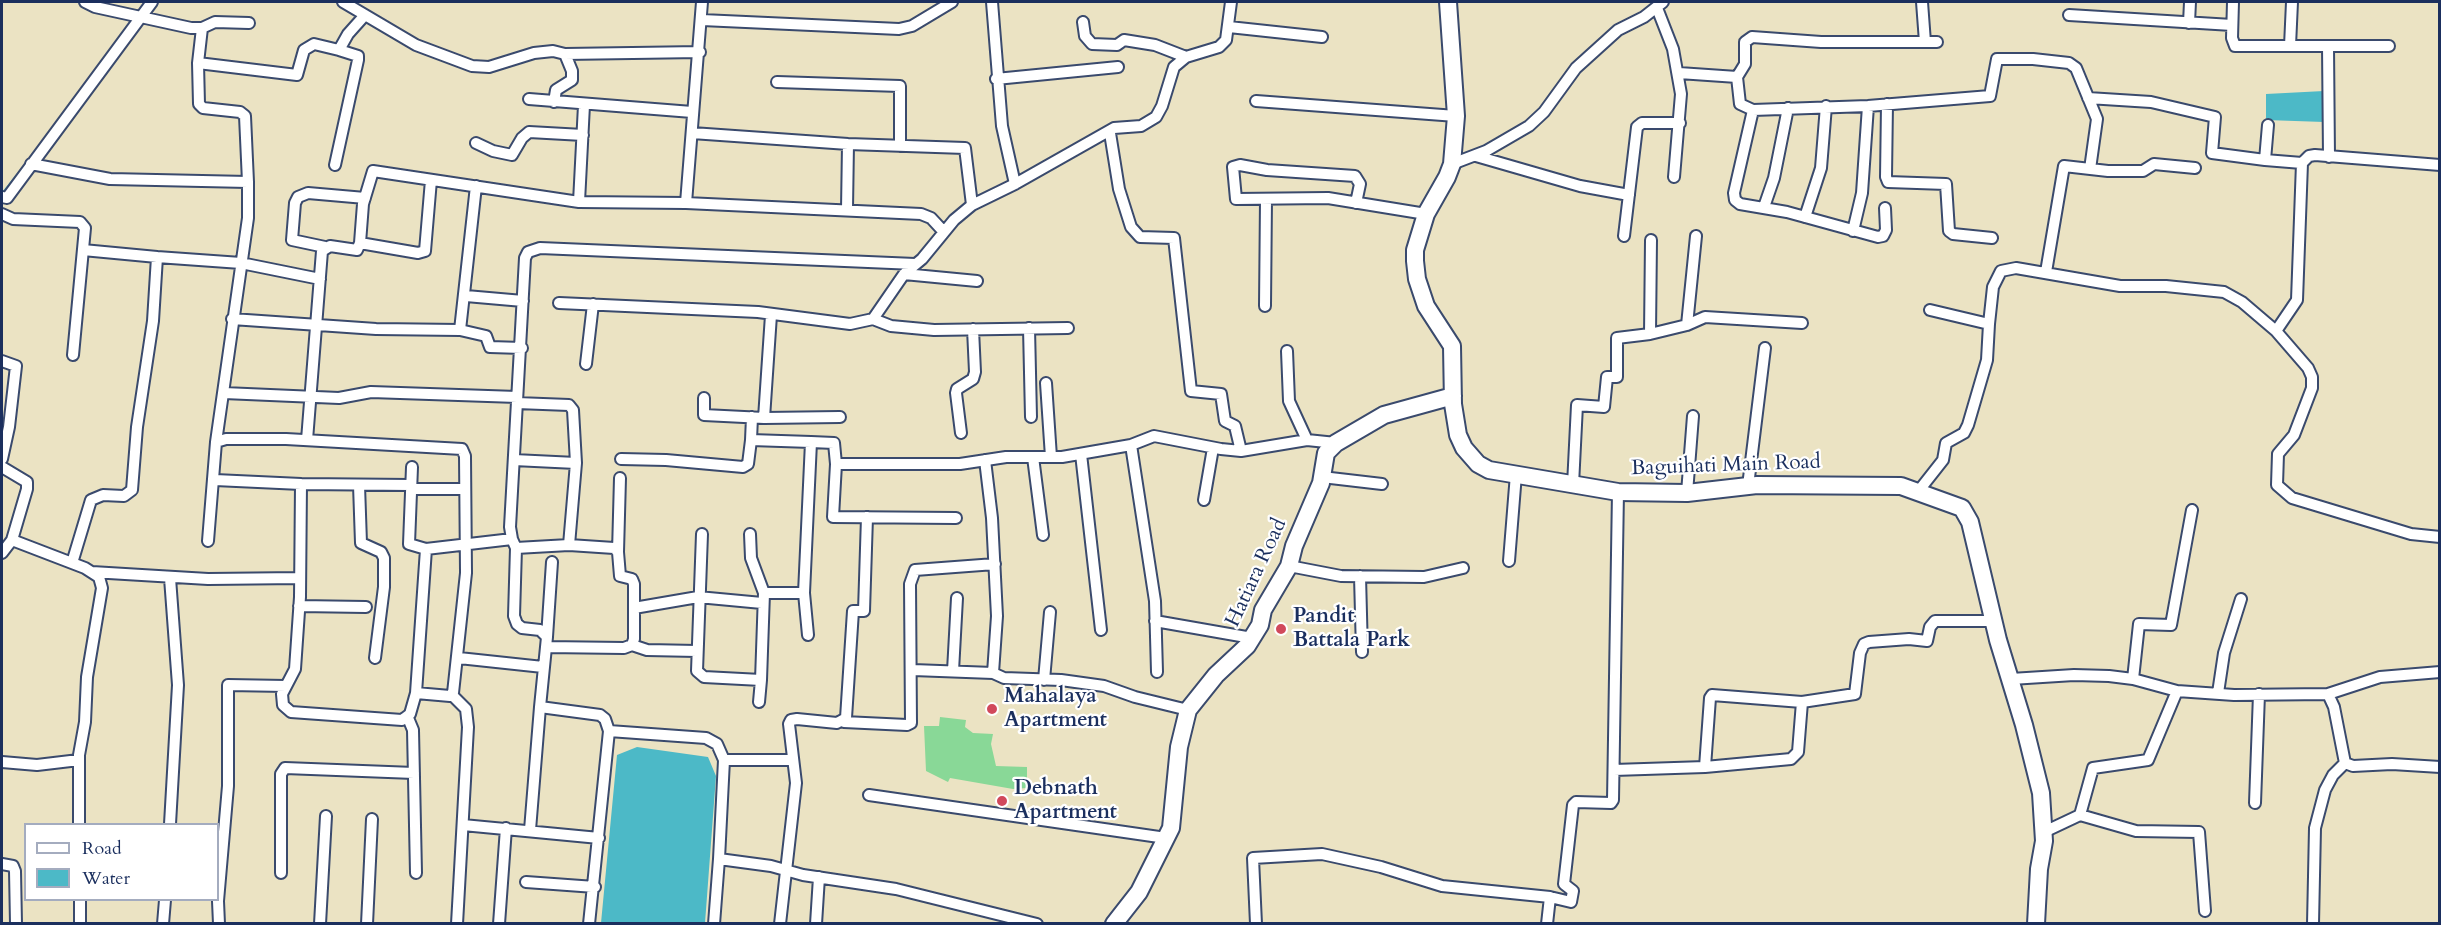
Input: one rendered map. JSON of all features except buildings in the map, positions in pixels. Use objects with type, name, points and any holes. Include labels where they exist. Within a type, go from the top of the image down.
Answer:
[{"type":"street","points":[[84,2],[95,8],[191,28],[215,22],[249,23]]},
{"type":"street","points":[[3,200],[32,164],[135,17],[152,2]]},
{"type":"street","points":[[343,2],[416,45],[472,66],[489,67],[534,53],[700,52]]},
{"type":"street","points":[[686,203],[692,112],[700,52],[702,2]]},
{"type":"street","points":[[702,20],[899,29],[912,26],[952,2]]},
{"type":"street","points":[[992,2],[996,79],[1002,126],[1015,184]]},
{"type":"street","points":[[873,319],[904,274],[972,205],[1015,184],[1093,139],[1110,133],[1114,129],[1141,126],[1156,117],[1162,106],[1174,67],[1186,57],[1219,47],[1226,40],[1232,2]]},
{"type":"street","name":"Baguihati Main Road","points":[[1448,2],[1456,116],[1452,164],[1426,214],[1415,250],[1418,279],[1426,306],[1452,346],[1453,396],[1458,435],[1470,456],[1489,470],[1618,492],[1687,493],[1748,486],[1847,484],[1901,486],[1962,508],[1970,522],[1994,621],[2041,793],[2044,832],[2036,924]]},
{"type":"street","points":[[1922,2],[1925,42]]},
{"type":"street","points":[[2189,23],[2190,2]]},
{"type":"street","points":[[2233,2],[2232,38],[2235,46],[2389,46]]},
{"type":"street","points":[[2290,46],[2292,2]]},
{"type":"street","points":[[1452,164],[1476,156],[1529,126],[1544,111],[1576,68],[1618,30],[1660,5],[1678,73],[1681,94],[1674,177]]},
{"type":"street","points":[[339,50],[348,34],[365,15]]},
{"type":"street","points":[[2069,15],[2232,25]]},
{"type":"street","points":[[1083,22],[1085,36],[1092,44],[1117,45],[1124,40],[1155,45],[1186,57]]},
{"type":"street","points":[[202,27],[198,63],[199,104],[203,108],[240,112],[246,116],[248,182],[248,218],[216,442],[215,480],[208,540]]},
{"type":"street","points":[[1228,27],[1322,37]]},
{"type":"street","points":[[1937,42],[1821,42],[1752,37],[1745,42],[1745,64],[1737,77],[1736,89],[1741,106],[1753,110],[1887,105],[1990,96],[1996,59],[2033,59],[2069,63],[2076,68],[2097,119],[2090,169]]},
{"type":"street","points":[[198,63],[297,75],[304,50],[314,44],[358,56],[335,165]]},
{"type":"street","points":[[2328,46],[2329,157]]},
{"type":"street","points":[[554,102],[556,90],[572,80],[573,71],[565,54]]},
{"type":"street","points":[[996,79],[1118,67]]},
{"type":"street","points":[[1678,73],[1737,77]]},
{"type":"street","points":[[777,82],[900,87],[900,146]]},
{"type":"street","points":[[2088,98],[2151,102],[2215,117],[2212,153],[2302,163]]},
{"type":"street","points":[[530,99],[692,112]]},
{"type":"street","points":[[1256,101],[1456,116]]},
{"type":"street","points":[[579,202],[584,105]]},
{"type":"street","points":[[1887,105],[1886,177],[1888,182],[1946,184],[1949,231],[1953,234],[1992,238]]},
{"type":"street","points":[[1805,217],[1821,168],[1826,106]]},
{"type":"street","points":[[1853,231],[1862,193],[1868,106]]},
{"type":"street","points":[[1764,207],[1774,178],[1788,108]]},
{"type":"street","points":[[1753,110],[1734,193],[1735,200],[1740,204],[1764,207],[1853,231],[1883,236],[1886,230],[1885,208]]},
{"type":"street","points":[[1624,236],[1637,127],[1642,123],[1680,123]]},
{"type":"street","points":[[2265,160],[2268,125]]},
{"type":"street","points":[[476,143],[493,151],[512,155],[522,138],[529,132],[583,135]]},
{"type":"street","points":[[692,133],[848,144],[965,148],[972,205]]},
{"type":"street","points":[[1110,133],[1119,189],[1131,227],[1140,237],[1174,238],[1191,391],[1221,394],[1225,422],[1235,426],[1241,451]]},
{"type":"street","points":[[847,209],[848,144]]},
{"type":"street","points":[[1476,156],[1580,186],[1629,195]]},
{"type":"street","points":[[2276,331],[2297,300],[2302,163],[2309,156],[2439,165]]},
{"type":"street","points":[[32,164],[110,179],[248,182]]},
{"type":"street","points":[[2046,272],[2064,166],[2143,171],[2154,164],[2195,168]]},
{"type":"street","points":[[1356,202],[1360,184],[1355,176],[1267,170],[1240,165],[1233,167],[1236,199],[1328,198],[1426,214]]},
{"type":"street","points":[[364,198],[308,193],[298,197],[295,203],[292,240],[325,247],[357,250],[360,243],[364,198],[373,171],[579,202],[686,203],[921,214],[931,218],[944,232]]},
{"type":"street","points":[[360,243],[418,253],[425,251],[431,180]]},
{"type":"street","points":[[460,330],[466,296],[476,186]]},
{"type":"street","points":[[1265,306],[1266,199]]},
{"type":"street","points":[[2,214],[13,219],[80,222],[85,228],[73,355]]},
{"type":"street","points":[[1687,326],[1695,236]]},
{"type":"street","points":[[1650,334],[1651,240]]},
{"type":"street","points":[[307,440],[322,251],[325,247]]},
{"type":"street","points":[[546,642],[540,630],[522,628],[517,624],[514,616],[514,460],[522,348],[525,258],[528,252],[540,248],[915,264]]},
{"type":"street","points":[[83,250],[241,264],[320,279]]},
{"type":"street","points":[[72,563],[90,500],[95,496],[124,496],[132,490],[138,427],[153,321],[157,257]]},
{"type":"street","points":[[1917,493],[1943,460],[1946,442],[1964,433],[1968,425],[1987,360],[1993,287],[2001,271],[2016,268],[2120,286],[2166,286],[2224,292],[2242,302],[2276,331],[2308,368],[2312,377],[2312,388],[2294,435],[2278,454],[2277,485],[2292,498],[2411,534],[2439,537]]},
{"type":"street","points":[[904,274],[977,281]]},
{"type":"street","points":[[466,296],[523,301]]},
{"type":"street","points":[[559,303],[758,312],[850,324],[873,319],[891,326],[973,329],[1068,328]]},
{"type":"street","points":[[586,364],[593,304]]},
{"type":"street","points":[[1930,310],[1989,324]]},
{"type":"street","points":[[764,418],[771,315]]},
{"type":"street","points":[[1573,485],[1577,405],[1604,407],[1607,377],[1617,377],[1617,338],[1687,326],[1705,317],[1802,323]]},
{"type":"street","points":[[232,319],[376,329],[460,330],[486,336],[490,347],[522,348]]},
{"type":"street","points":[[1029,328],[1031,417]]},
{"type":"street","points":[[961,433],[956,393],[957,389],[973,379],[975,372],[973,329]]},
{"type":"street","points":[[1748,486],[1766,348]]},
{"type":"street","points":[[1287,351],[1289,401],[1307,440]]},
{"type":"street","points":[[2,361],[13,363],[16,366],[9,427],[2,459]]},
{"type":"street","points":[[1046,383],[1051,458]]},
{"type":"street","points":[[224,393],[339,398],[371,392],[569,405],[573,410],[576,463],[569,545]]},
{"type":"street","points":[[836,464],[960,464],[985,460],[1051,458],[1131,445],[1154,436],[1213,448],[1241,451],[1307,440],[1336,442],[1383,415],[1453,396]]},
{"type":"street","points":[[704,398],[704,415],[764,418],[840,417]]},
{"type":"street","points":[[1687,493],[1693,416]]},
{"type":"street","points":[[621,459],[666,460],[743,467],[748,464],[752,417]]},
{"type":"street","points":[[216,442],[226,439],[307,440],[462,449],[465,456],[466,573],[459,658],[452,695]]},
{"type":"street","points":[[751,441],[834,443],[836,464],[833,517],[956,518]]},
{"type":"street","points":[[808,635],[804,593],[811,442]]},
{"type":"street","name":"Hatiara Road","points":[[1114,924],[1139,892],[1166,838],[1175,806],[1182,726],[1188,710],[1216,675],[1247,646],[1252,638],[1276,585],[1289,566],[1294,546],[1322,477],[1326,453],[1336,442]]},
{"type":"street","points":[[1131,445],[1155,601],[1156,672]]},
{"type":"street","points":[[1204,500],[1213,448]]},
{"type":"street","points":[[1081,454],[1101,630]]},
{"type":"street","points":[[1033,458],[1043,535]]},
{"type":"street","points":[[514,460],[576,463]]},
{"type":"street","points":[[985,460],[995,564],[997,616],[993,673]]},
{"type":"street","points":[[2,467],[27,482],[12,540],[2,553]]},
{"type":"street","points":[[412,467],[407,540],[409,544],[426,549],[465,544],[569,545],[614,549],[618,552]]},
{"type":"street","points":[[1509,561],[1516,474]]},
{"type":"street","points":[[1322,477],[1382,484]]},
{"type":"street","points":[[620,478],[618,552],[620,576],[632,579],[634,584],[632,645]]},
{"type":"street","points":[[215,480],[465,489]]},
{"type":"street","points":[[301,484],[296,669],[286,686],[283,705],[291,712],[408,718]]},
{"type":"street","points":[[359,485],[360,543],[381,552],[384,558],[384,587],[375,658]]},
{"type":"street","points":[[1256,924],[1252,858],[1322,854],[1382,867],[1442,886],[1550,897],[1571,902],[1573,891],[1564,884],[1573,805],[1576,802],[1611,803],[1614,770],[1613,651],[1618,492]]},
{"type":"street","points":[[2133,679],[2139,624],[2171,625],[2192,510]]},
{"type":"street","points":[[844,722],[848,712],[853,611],[864,611],[867,516]]},
{"type":"street","points":[[702,534],[697,671],[704,677],[761,680]]},
{"type":"street","points":[[750,534],[750,558],[763,598],[759,702]]},
{"type":"street","points":[[12,540],[92,572],[99,577],[102,588],[87,677],[79,760],[79,823]]},
{"type":"street","points":[[416,873],[413,730],[408,718],[416,693],[426,549]]},
{"type":"street","points":[[530,830],[552,562]]},
{"type":"street","points":[[780,924],[796,783],[789,724],[791,720],[909,725],[912,670],[912,574],[920,569],[995,564]]},
{"type":"street","points":[[1289,566],[1341,576],[1424,578],[1463,568]]},
{"type":"street","points":[[92,572],[170,578],[300,578]]},
{"type":"street","points":[[1360,576],[1362,651]]},
{"type":"street","points":[[170,578],[178,685],[170,823]]},
{"type":"street","points":[[634,608],[698,597],[763,598],[804,593]]},
{"type":"street","points":[[953,671],[957,598]]},
{"type":"street","points":[[2218,693],[2224,653],[2241,599]]},
{"type":"street","points":[[299,606],[366,607]]},
{"type":"street","points":[[1044,680],[1050,612]]},
{"type":"street","points":[[1155,621],[1252,638]]},
{"type":"street","points":[[1705,767],[1712,694],[1802,702],[1855,694],[1860,653],[1864,644],[1909,639],[1927,641],[1930,627],[1935,621],[1994,621]]},
{"type":"street","points":[[546,642],[632,645],[647,650],[697,651]]},
{"type":"street","points":[[459,658],[543,667]]},
{"type":"street","points":[[912,670],[993,673],[1004,678],[1104,686],[1135,697],[1188,710]]},
{"type":"street","points":[[2011,679],[2074,675],[2133,679],[2177,691],[2259,694],[2328,693],[2380,677],[2439,672]]},
{"type":"street","points":[[219,924],[228,786],[228,685],[286,686]]},
{"type":"street","points":[[2080,815],[2092,768],[2148,760],[2177,691]]},
{"type":"street","points":[[416,693],[452,695],[466,709],[468,719],[457,924]]},
{"type":"street","points":[[2328,693],[2334,707],[2345,763]]},
{"type":"street","points":[[2255,803],[2259,694]]},
{"type":"street","points":[[1614,770],[1705,767],[1791,759],[1798,752],[1802,702]]},
{"type":"street","points":[[540,707],[600,715],[605,719],[609,731],[595,887],[589,924]]},
{"type":"street","points":[[609,731],[706,738],[717,744],[724,760],[714,924]]},
{"type":"street","points":[[2,762],[37,765],[79,760]]},
{"type":"street","points":[[724,760],[793,760]]},
{"type":"street","points":[[2345,763],[2352,766],[2392,764],[2439,768]]},
{"type":"street","points":[[2313,924],[2315,828],[2325,790],[2333,775],[2345,763]]},
{"type":"street","points":[[281,873],[281,774],[285,768],[414,773]]},
{"type":"street","points":[[869,795],[1166,838]]},
{"type":"street","points":[[2044,832],[2080,815],[2136,831],[2199,832],[2205,911]]},
{"type":"street","points":[[320,924],[326,816]]},
{"type":"street","points":[[367,924],[372,819]]},
{"type":"street","points":[[463,825],[599,838]]},
{"type":"street","points":[[499,924],[506,828]]},
{"type":"street","points":[[718,859],[896,889],[1037,924]]},
{"type":"street","points":[[2,864],[13,866],[15,871],[16,924]]},
{"type":"street","points":[[816,924],[819,877]]},
{"type":"street","points":[[526,882],[595,887]]},
{"type":"street","points":[[1547,924],[1550,897]]},
{"type":"street","points":[[80,901],[80,924]]},
{"type":"street","points":[[163,924],[165,901]]},
{"type":"green space","points":[[940,717],[966,720],[965,727],[973,733],[993,734],[991,744],[996,766],[1027,767],[1027,788],[1013,789],[950,778],[948,782],[926,771],[924,726],[939,726]]},
{"type":"water","points":[[2324,91],[2324,122],[2266,120],[2266,94]]},
{"type":"water","points":[[637,747],[708,757],[716,776],[705,923],[601,923],[617,755]]},
{"type":"waterway","points":[[4,192],[24,167]]},
{"type":"place","name":"Pandit Battala Park","points":[[1281,629]]},
{"type":"place","name":"Mahalaya Apartment","points":[[992,709]]},
{"type":"place","name":"Debnath Apartment","points":[[1002,801]]}]
